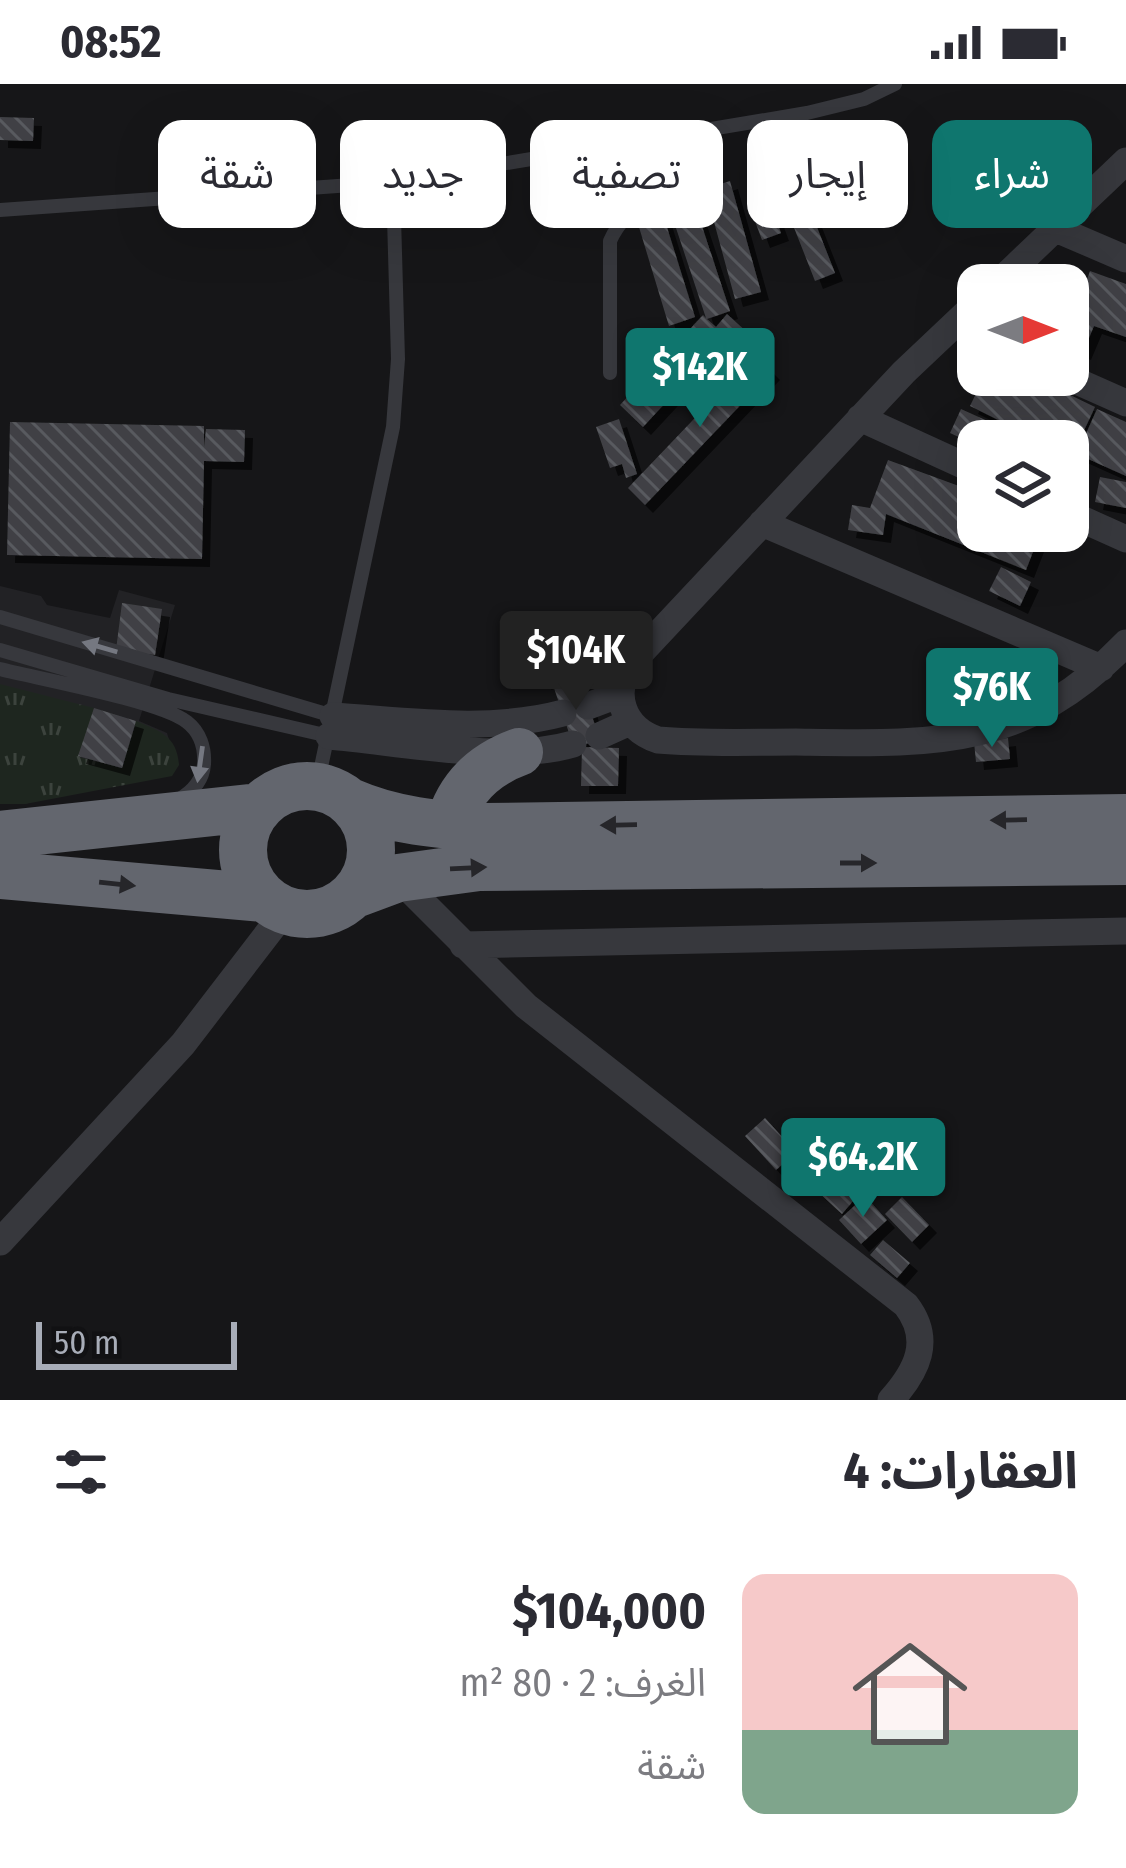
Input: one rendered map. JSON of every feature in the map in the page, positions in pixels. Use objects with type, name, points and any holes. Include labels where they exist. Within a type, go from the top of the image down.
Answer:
[{"type":"highway","points":[[449,826],[456,804],[476,777],[519,752]]},
{"type":"highway","points":[[274,905],[248,878],[242,854],[246,829],[259,807],[295,787],[333,794],[376,814],[449,826],[1126,818]]},
{"type":"highway","points":[[333,794],[365,822],[371,847],[368,872],[376,886]]},
{"type":"highway","points":[[6,848],[259,807]]},
{"type":"highway","points":[[6,848],[310,915],[376,886],[479,867],[1126,861]]},
{"type":"street","points":[[1018,264],[1126,161]]},
{"type":"street","points":[[1056,229],[1126,259]]},
{"type":"street","points":[[957,339],[860,418],[632,661],[620,694],[630,722],[647,736],[670,741],[923,743],[1019,718],[1058,701],[1126,643]]},
{"type":"street","points":[[1089,387],[1126,403]]},
{"type":"street","points":[[860,418],[957,462]]},
{"type":"street","points":[[1089,522],[1126,539]]},
{"type":"street","points":[[762,523],[1101,668]]},
{"type":"street","points":[[331,726],[473,724],[575,710],[620,694]]},
{"type":"street","points":[[331,726],[519,752],[586,740],[630,722]]},
{"type":"street","points":[[376,886],[464,945],[526,1006],[906,1305],[918,1325],[919,1360],[891,1400]]},
{"type":"street","points":[[0,1242],[182,1044],[274,905]]},
{"type":"street","points":[[464,945],[1126,931]]},
{"type":"lane","points":[[723,127],[807,113],[863,99],[895,84]]},
{"type":"lane","points":[[0,210],[340,186]]},
{"type":"lane","points":[[333,794],[331,726],[393,427],[398,359],[394,228]]},
{"type":"lane","points":[[610,373],[610,241],[616,228]]},
{"type":"lane","points":[[0,617],[331,726]]},
{"type":"lane","points":[[0,650],[168,699],[331,726]]},
{"type":"lane","points":[[0,669],[185,720],[196,730],[205,758],[196,785],[173,802],[6,848]]},
{"type":"shaded area","points":[[0,586],[41,596],[47,605],[110,618],[119,590],[175,605],[139,721],[167,733],[176,762],[25,804],[0,804]]},
{"type":"green space","points":[[0,684],[94,708],[79,757],[122,768],[136,721],[171,741],[179,765],[172,776],[25,804],[0,804]]},
{"type":"building","points":[[0,117],[34,118],[33,141],[0,140]]},
{"type":"building","points":[[730,181],[761,292],[735,299],[716,228],[723,228],[723,183]]},
{"type":"building","points":[[639,228],[667,228],[695,317],[669,326]]},
{"type":"building","points":[[676,228],[703,228],[730,311],[707,319],[716,327],[727,314],[759,343],[728,376],[707,358],[643,427],[620,405],[703,315],[706,318]]},
{"type":"building","points":[[758,228],[779,228],[781,233],[762,240]]},
{"type":"building","points":[[794,228],[817,228],[835,273],[815,281]]},
{"type":"building","points":[[1089,274],[1126,284],[1126,337],[1094,326],[1089,338]]},
{"type":"building","points":[[755,355],[772,372],[645,505],[628,488]]},
{"type":"building","points":[[975,396],[1072,396],[1095,407],[1089,420],[998,420],[970,406]]},
{"type":"building","points":[[961,409],[985,420],[957,420],[957,436],[950,433]]},
{"type":"building","points":[[1097,409],[1126,422],[1126,476],[1089,459],[1089,427]]},
{"type":"building","points":[[619,419],[637,474],[626,478],[622,464],[610,468],[596,427]]},
{"type":"building","points":[[10,422],[204,426],[204,447],[206,429],[245,430],[244,462],[204,461],[202,559],[7,555]]},
{"type":"building","points":[[888,460],[957,485],[957,542],[886,514],[883,535],[848,530],[852,505],[870,508]]},
{"type":"building","points":[[1100,477],[1126,482],[1126,508],[1095,502]]},
{"type":"building","points":[[981,552],[1033,552],[1026,570]]},
{"type":"building","points":[[1001,567],[1031,582],[1020,606],[989,591]]},
{"type":"building","points":[[122,603],[162,609],[155,655],[116,650]]},
{"type":"building","points":[[543,629],[570,654],[544,682],[517,655]]},
{"type":"building","points":[[578,677],[600,739],[574,748],[553,685]]},
{"type":"building","points":[[94,708],[136,721],[122,768],[78,756]]},
{"type":"building","points":[[1008,738],[1010,759],[976,762],[974,742]]},
{"type":"building","points":[[582,747],[619,748],[618,786],[581,786]]},
{"type":"building","points":[[765,1118],[796,1152],[776,1170],[745,1136]]},
{"type":"building","points":[[826,1151],[865,1187],[842,1214],[802,1177]]},
{"type":"building","points":[[865,1196],[887,1220],[861,1244],[839,1220]]},
{"type":"building","points":[[902,1197],[929,1225],[912,1242],[885,1214]]},
{"type":"building","points":[[883,1240],[910,1263],[897,1278],[870,1255]]}]
